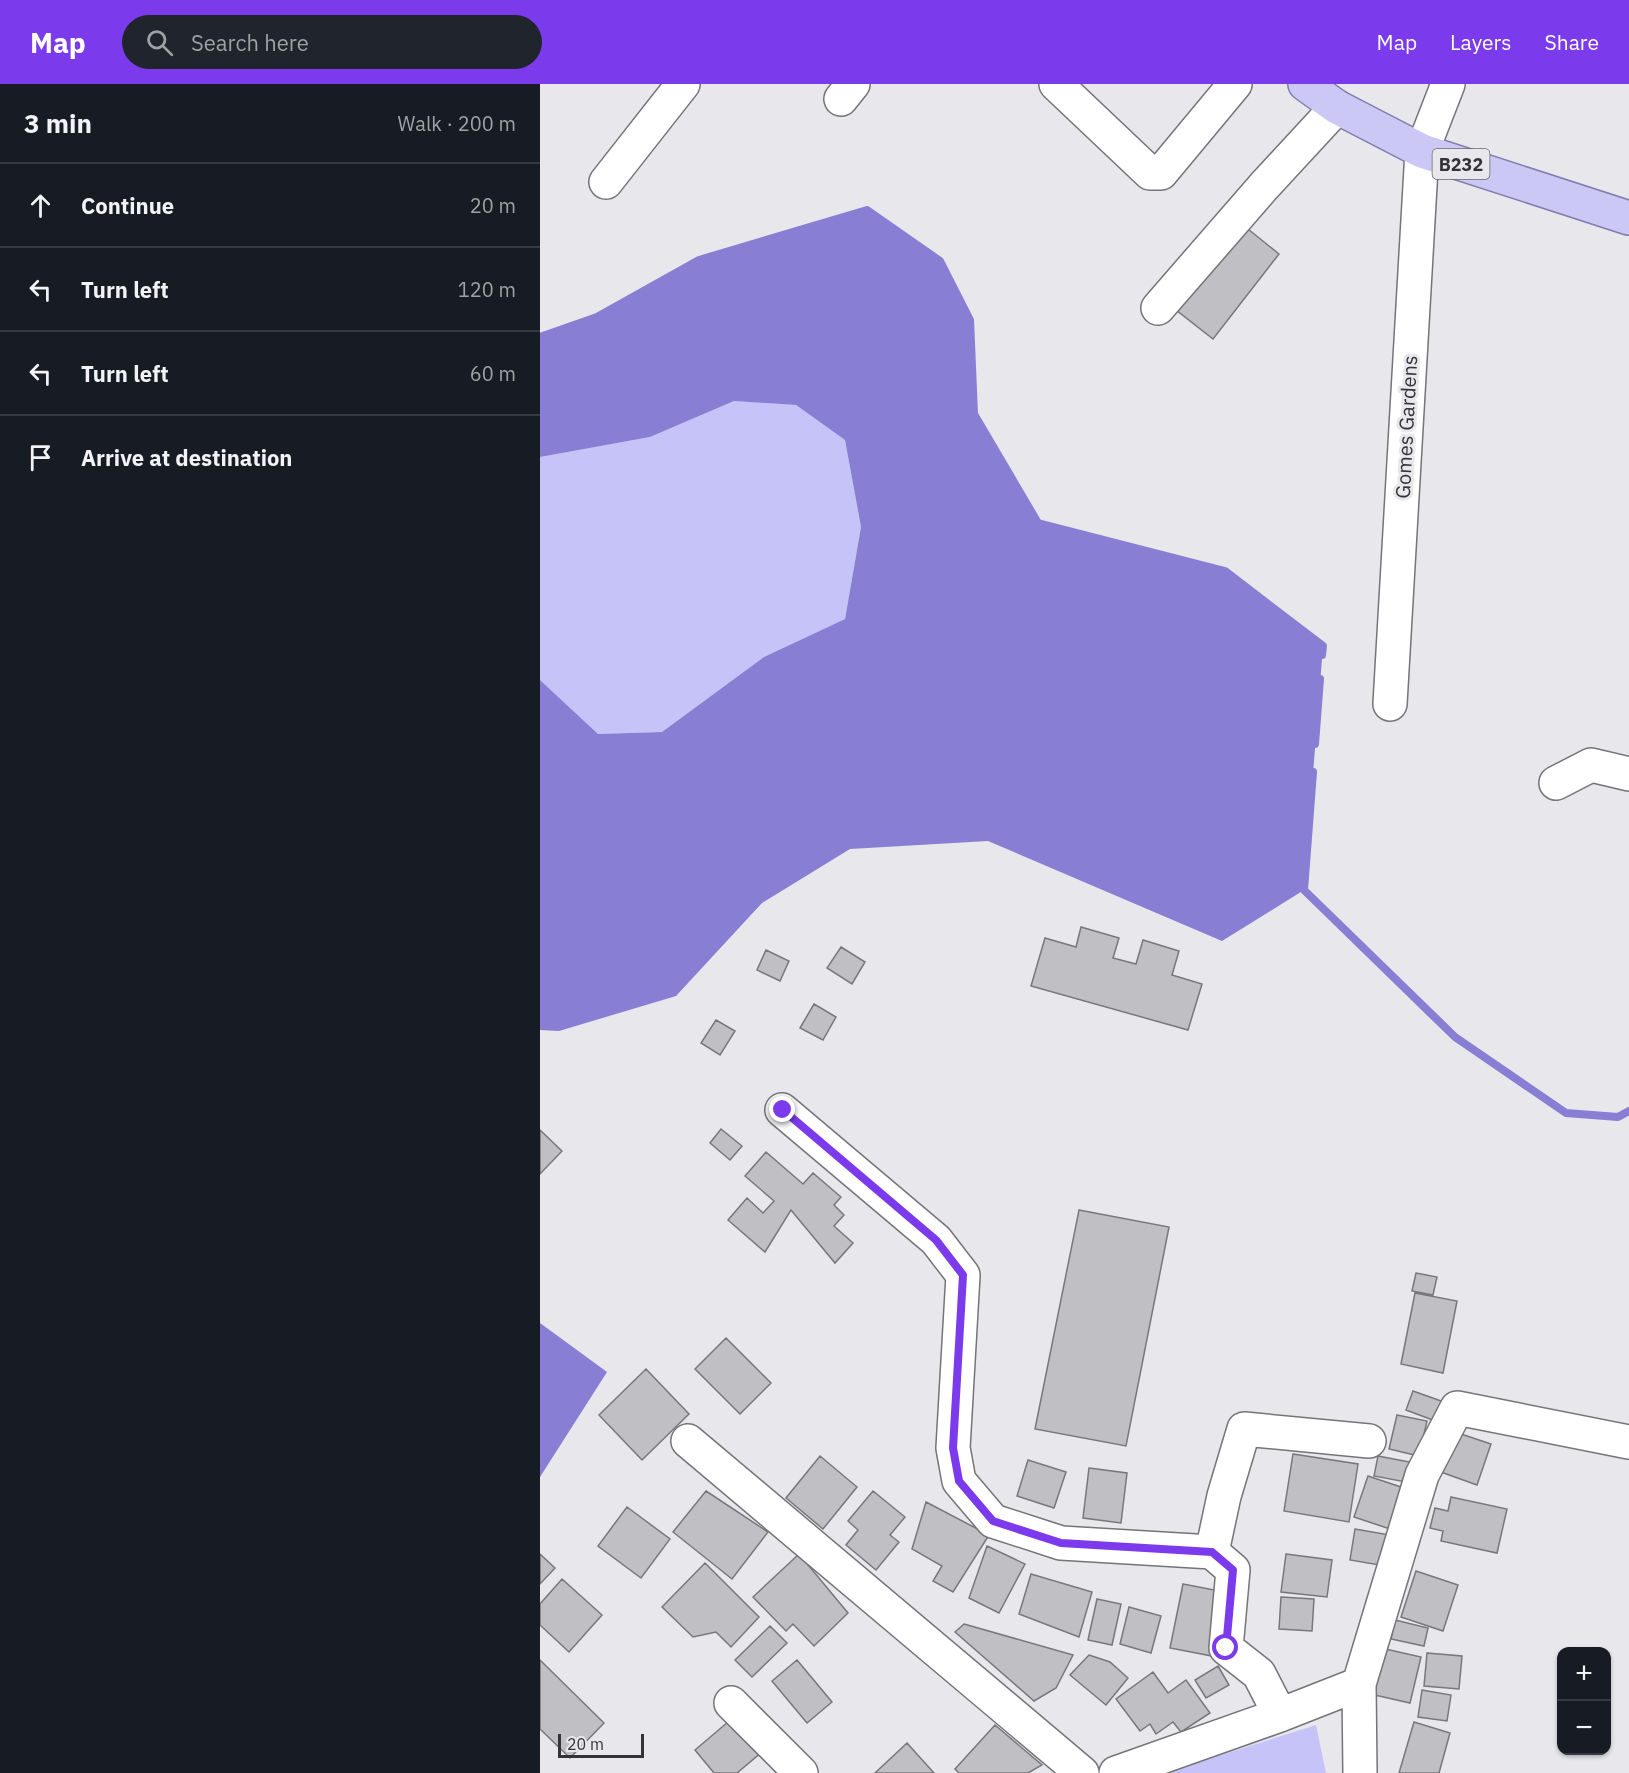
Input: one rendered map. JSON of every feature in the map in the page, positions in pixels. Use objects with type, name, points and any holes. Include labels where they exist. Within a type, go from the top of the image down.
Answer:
[{"type":"main road","name":"B232","points":[[1305,84],[1337,108],[1422,151],[1629,218]]},
{"type":"street","points":[[606,182],[683,84]]},
{"type":"street","points":[[1056,84],[1150,173],[1161,173],[1235,84]]},
{"type":"street","name":"Gomes Gardens","points":[[1390,704],[1422,151],[1448,84]]},
{"type":"street","points":[[1158,308],[1264,186],[1337,108]]},
{"type":"street","points":[[1556,783],[1591,765],[1629,774]]},
{"type":"street","points":[[783,1110],[936,1240],[963,1275],[953,1448],[959,1481],[993,1521],[1061,1543],[1212,1552],[1233,1570],[1226,1648],[1259,1674],[1280,1715]]},
{"type":"street","points":[[1360,1773],[1359,1684],[1422,1475],[1457,1408],[1629,1442]]},
{"type":"street","points":[[1212,1552],[1224,1496],[1244,1429],[1369,1441]]},
{"type":"street","points":[[688,1441],[1082,1773]]},
{"type":"street","points":[[1116,1773],[1280,1715],[1359,1684]]},
{"type":"street","points":[[731,1702],[801,1773]]},
{"type":"shaded area","points":[[867,210],[940,261],[970,320],[974,414],[1038,522],[1225,571],[1323,646],[1304,890],[1222,941],[988,841],[850,849],[762,903],[676,996],[559,1031],[540,1030],[540,680],[598,734],[662,732],[764,657],[845,619],[861,527],[845,440],[796,405],[734,401],[650,437],[540,457],[540,337],[597,317],[699,260]]},
{"type":"shaded area","points":[[734,401],[796,405],[845,440],[861,527],[845,619],[764,657],[662,732],[598,734],[540,680],[540,457],[650,437]]},
{"type":"shaded area","points":[[540,1323],[607,1372],[540,1477]]},
{"type":"shaded area","points":[[1316,1725],[1326,1773],[1164,1773]]},
{"type":"building","points":[[1238,221],[1279,254],[1213,339],[1171,306]]},
{"type":"building","points":[[1081,927],[1119,938],[1113,958],[1136,964],[1143,940],[1179,951],[1172,975],[1202,984],[1188,1030],[1031,986],[1045,938],[1076,947]]},
{"type":"building","points":[[841,947],[865,962],[852,984],[827,968]]},
{"type":"building","points":[[766,950],[789,961],[780,981],[757,970]]},
{"type":"building","points":[[814,1004],[836,1017],[823,1040],[800,1028]]},
{"type":"building","points":[[716,1020],[735,1031],[720,1055],[701,1043]]},
{"type":"building","points":[[721,1129],[742,1146],[730,1160],[710,1143]]},
{"type":"building","points":[[540,1130],[562,1151],[540,1174]]},
{"type":"building","points":[[766,1152],[803,1184],[813,1173],[841,1197],[834,1205],[844,1215],[834,1226],[853,1243],[835,1263],[791,1210],[765,1252],[728,1220],[747,1198],[763,1213],[774,1201],[745,1176]]},
{"type":"building","points":[[1079,1210],[1169,1227],[1126,1446],[1035,1429]]},
{"type":"building","points":[[1416,1273],[1437,1277],[1433,1295],[1412,1291]]},
{"type":"building","points":[[1415,1293],[1457,1301],[1443,1373],[1401,1364]]},
{"type":"building","points":[[726,1338],[771,1383],[740,1414],[695,1369]]},
{"type":"building","points":[[646,1369],[689,1414],[642,1460],[599,1415]]},
{"type":"building","points":[[1413,1391],[1444,1402],[1438,1422],[1406,1410]]},
{"type":"building","points":[[1397,1415],[1427,1421],[1419,1456],[1389,1449]]},
{"type":"building","points":[[1452,1431],[1491,1444],[1477,1485],[1438,1471]]},
{"type":"building","points":[[1293,1454],[1358,1464],[1349,1522],[1284,1511]]},
{"type":"building","points":[[820,1456],[857,1487],[823,1529],[786,1498]]},
{"type":"building","points":[[1378,1456],[1415,1463],[1411,1483],[1374,1476]]},
{"type":"building","points":[[1028,1460],[1066,1472],[1054,1508],[1017,1496]]},
{"type":"building","points":[[1089,1468],[1127,1473],[1121,1523],[1083,1518]]},
{"type":"building","points":[[1368,1476],[1407,1489],[1393,1530],[1354,1517]]},
{"type":"building","points":[[706,1491],[768,1532],[732,1579],[673,1532]]},
{"type":"building","points":[[873,1491],[905,1517],[890,1535],[899,1542],[876,1570],[846,1545],[858,1530],[848,1521]]},
{"type":"building","points":[[1451,1497],[1507,1509],[1497,1553],[1441,1541],[1443,1531],[1430,1528],[1435,1508],[1448,1511]]},
{"type":"building","points":[[926,1502],[989,1535],[953,1592],[933,1581],[942,1566],[912,1549]]},
{"type":"building","points":[[627,1507],[670,1539],[641,1578],[598,1546]]},
{"type":"building","points":[[1355,1529],[1390,1535],[1385,1566],[1350,1560]]},
{"type":"building","points":[[987,1546],[1025,1564],[999,1613],[969,1598]]},
{"type":"building","points":[[540,1554],[555,1568],[540,1584]]},
{"type":"building","points":[[799,1554],[848,1613],[814,1646],[793,1624],[786,1631],[753,1597]]},
{"type":"building","points":[[1286,1554],[1332,1560],[1327,1597],[1281,1592]]},
{"type":"building","points":[[705,1563],[759,1617],[731,1647],[716,1632],[693,1637],[662,1607]]},
{"type":"building","points":[[1416,1571],[1458,1585],[1443,1631],[1401,1617]]},
{"type":"building","points":[[1031,1574],[1092,1592],[1079,1637],[1019,1614]]},
{"type":"building","points":[[562,1579],[602,1615],[569,1652],[540,1625],[540,1604]]},
{"type":"building","points":[[1183,1584],[1225,1592],[1212,1656],[1170,1648]]},
{"type":"building","points":[[1281,1597],[1314,1599],[1312,1631],[1279,1629]]},
{"type":"building","points":[[1097,1599],[1121,1604],[1112,1645],[1088,1640]]},
{"type":"building","points":[[1129,1607],[1161,1616],[1151,1653],[1120,1644]]},
{"type":"building","points":[[1395,1620],[1428,1628],[1424,1646],[1391,1639]]},
{"type":"building","points":[[964,1624],[1073,1655],[1056,1688],[1034,1701],[955,1632]]},
{"type":"building","points":[[770,1626],[787,1643],[752,1677],[735,1660]]},
{"type":"building","points":[[1381,1648],[1421,1657],[1410,1703],[1370,1694]]},
{"type":"building","points":[[1427,1653],[1462,1656],[1459,1689],[1424,1686]]},
{"type":"building","points":[[1089,1655],[1110,1662],[1128,1678],[1106,1705],[1070,1675]]},
{"type":"building","points":[[540,1660],[604,1723],[570,1758],[540,1729]]},
{"type":"building","points":[[797,1660],[832,1702],[807,1723],[772,1681]]},
{"type":"building","points":[[1218,1666],[1229,1685],[1206,1698],[1195,1680]]},
{"type":"building","points":[[1153,1672],[1168,1693],[1186,1680],[1210,1713],[1181,1732],[1173,1722],[1156,1734],[1150,1724],[1140,1731],[1116,1699]]},
{"type":"building","points":[[1422,1690],[1451,1695],[1447,1721],[1418,1717]]},
{"type":"building","points":[[735,1716],[763,1751],[737,1773],[714,1773],[695,1750]]},
{"type":"building","points":[[1414,1722],[1450,1733],[1439,1773],[1399,1773]]},
{"type":"building","points":[[995,1725],[1042,1765],[1028,1773],[959,1773],[955,1769]]},
{"type":"building","points":[[907,1743],[934,1773],[875,1773]]},
{"type":"waterway","points":[[540,337],[597,317],[699,260],[867,210],[940,261],[970,320],[974,414],[1038,523],[1225,571],[1323,646],[1322,655]]},
{"type":"waterway","points":[[1315,744],[1320,679]]},
{"type":"waterway","points":[[1313,772],[1304,890],[1455,1037],[1566,1113],[1618,1117],[1629,1111]]},
{"type":"route","points":[[783,1110],[936,1240],[963,1275],[953,1448],[959,1481],[993,1521],[1061,1543],[1212,1552],[1233,1570],[1226,1648]]}]
